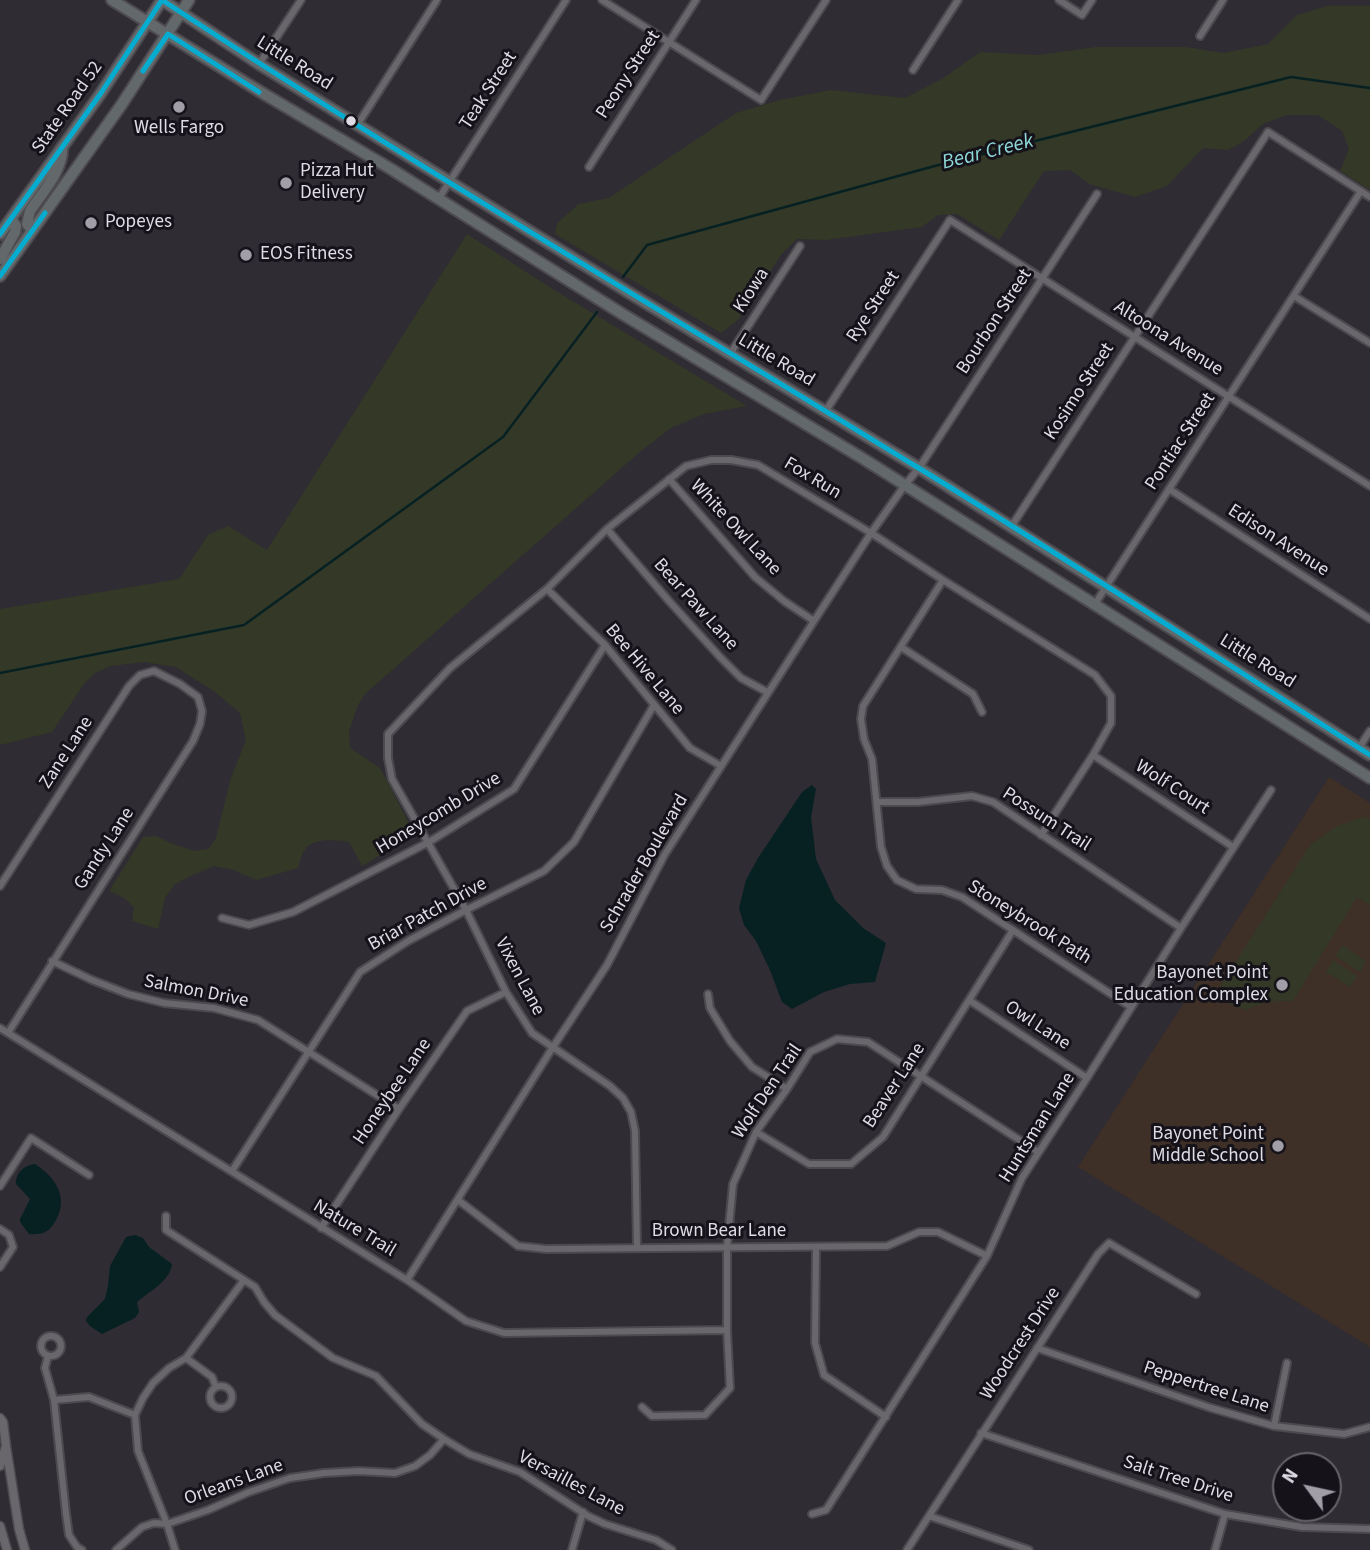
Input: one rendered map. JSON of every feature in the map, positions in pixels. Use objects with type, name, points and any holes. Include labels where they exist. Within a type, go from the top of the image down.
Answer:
[{"type":"main road","name":"Little Road","points":[[112,0],[905,485],[1370,779]]},
{"type":"main road","name":"Little Road","points":[[162,0],[178,7],[259,64],[919,468],[1370,755]]},
{"type":"main road","name":"State Road 52","points":[[0,234],[101,93],[162,0]]},
{"type":"main road","points":[[0,276],[119,108],[167,34],[178,7],[189,0]]},
{"type":"main road","points":[[32,230],[27,224],[30,211],[59,167],[63,157],[62,148]]},
{"type":"main road","points":[[0,259],[15,232],[16,226],[11,219]]},
{"type":"street","points":[[259,64],[301,0]]},
{"type":"street","points":[[358,124],[437,0]]},
{"type":"street","name":"Teak Street","points":[[439,198],[566,0]]},
{"type":"street","points":[[603,0],[761,100],[826,0]]},
{"type":"street","name":"Peony Street","points":[[589,167],[696,0]]},
{"type":"street","points":[[913,70],[958,0]]},
{"type":"street","points":[[1059,0],[1082,15],[1092,0]]},
{"type":"street","points":[[1200,36],[1223,0]]},
{"type":"street","name":"Kosimo Street","points":[[1011,527],[1268,132],[1361,191]]},
{"type":"street","points":[[1361,191],[1370,197]]},
{"type":"street","name":"Pontiac Street","points":[[1095,604],[1361,191]]},
{"type":"street","name":"Bourbon Street","points":[[919,468],[1097,194]]},
{"type":"street","name":"Altoona Avenue","points":[[950,220],[1370,486]]},
{"type":"street","name":"Rye Street","points":[[825,411],[950,220]]},
{"type":"street","name":"Kiowa","points":[[730,354],[800,246]]},
{"type":"street","points":[[1294,296],[1370,343]]},
{"type":"street","name":"Fox Run","points":[[388,734],[450,668],[547,589],[607,529],[669,479],[686,466],[711,460],[731,460],[758,465],[1095,675],[1111,696],[1111,723],[1094,755],[1041,835]]},
{"type":"street","name":"Schrader Boulevard","points":[[407,1280],[607,965],[665,854],[767,692],[871,533],[919,468]]},
{"type":"street","name":"White Owl Lane","points":[[669,479],[755,577],[814,621]]},
{"type":"street","name":"Edison Avenue","points":[[1169,489],[1370,619]]},
{"type":"street","name":"Bear Paw Lane","points":[[607,529],[720,657],[741,678],[767,692]]},
{"type":"street","name":"Stoneybrook Path","points":[[943,580],[863,706],[861,719],[864,739],[872,759],[881,847],[887,866],[897,880],[916,889],[943,890],[962,897],[1131,1007]]},
{"type":"street","name":"Bee Hive Lane","points":[[547,589],[606,645],[690,748],[721,766]]},
{"type":"street","name":"Honeycomb Drive","points":[[222,918],[249,925],[293,912],[429,842],[514,789],[606,645]]},
{"type":"street","points":[[901,647],[973,694],[982,712]]},
{"type":"street","name":"Zane Lane","points":[[0,886],[129,685],[140,675],[154,671],[180,684]]},
{"type":"street","name":"Gandy Lane","points":[[8,1033],[193,741],[202,711],[198,697],[180,684]]},
{"type":"street","name":"Briar Patch Drive","points":[[232,1171],[360,972],[408,941],[544,871],[574,842],[654,705]]},
{"type":"street","points":[[1359,748],[1370,731]]},
{"type":"street","name":"Vixen Lane","points":[[388,734],[388,758],[392,779],[466,910],[506,992],[532,1034],[610,1086],[623,1098],[631,1112],[635,1131],[637,1248]]},
{"type":"street","name":"Wolf Court","points":[[1094,755],[1233,847]]},
{"type":"street","name":"Huntsman Lane","points":[[813,1514],[826,1510],[886,1417],[987,1256],[1022,1178],[1271,790]]},
{"type":"street","name":"Possum Trail","points":[[877,802],[918,802],[972,796],[993,802],[1181,928]]},
{"type":"street","name":"Beaver Lane","points":[[756,1132],[809,1164],[851,1164],[883,1137],[1013,930]]},
{"type":"street","name":"Salmon Drive","points":[[52,961],[128,995],[164,1003],[214,1008],[258,1020],[399,1109]]},
{"type":"street","name":"Honeybee Lane","points":[[321,1228],[467,1011],[506,992]]},
{"type":"street","points":[[708,993],[710,1008],[730,1041],[752,1067],[787,1089]]},
{"type":"street","name":"Owl Lane","points":[[969,1000],[1087,1078]]},
{"type":"street","name":"Nature Trail","points":[[0,1028],[407,1280],[466,1321],[504,1333],[727,1330]]},
{"type":"street","name":"Wolf Den Trail","points":[[642,1407],[652,1416],[705,1415],[730,1388],[727,1248],[733,1184],[756,1132],[810,1052],[837,1039],[868,1042],[1038,1152]]},
{"type":"street","points":[[0,1186],[31,1138],[89,1175]]},
{"type":"street","name":"Brown Bear Lane","points":[[458,1200],[518,1246],[546,1249],[887,1246],[919,1232],[938,1232],[987,1256]]},
{"type":"street","name":"Versailles Lane","points":[[166,1216],[166,1230],[255,1287],[275,1314],[301,1336],[333,1358],[376,1376],[422,1424],[444,1439],[469,1454],[520,1472],[605,1524],[656,1540],[672,1550]]},
{"type":"street","points":[[0,1229],[9,1235],[13,1247],[0,1266]]},
{"type":"street","name":"Woodcrest Drive","points":[[906,1550],[1098,1254],[1109,1243],[1196,1294]]},
{"type":"street","points":[[816,1248],[815,1343],[824,1375],[886,1417]]},
{"type":"street","points":[[176,1550],[138,1451],[135,1415],[153,1383],[169,1368],[186,1358],[244,1280]]},
{"type":"street","name":"Peppertree Lane","points":[[1037,1348],[1211,1408],[1275,1426],[1344,1434],[1370,1427]]},
{"type":"street","points":[[48,1356],[45,1368],[54,1400],[69,1535],[82,1550]]},
{"type":"street","points":[[186,1358],[212,1377],[216,1387]]},
{"type":"street","points":[[1275,1426],[1287,1363]]},
{"type":"street","points":[[54,1400],[89,1397],[135,1415]]},
{"type":"street","points":[[0,1418],[3,1422],[19,1529],[25,1550]]},
{"type":"street","name":"Salt Tree Drive","points":[[981,1433],[1225,1514],[1302,1527],[1370,1529]]},
{"type":"street","name":"Orleans Lane","points":[[116,1550],[142,1527],[154,1522],[167,1524],[290,1478],[359,1471],[395,1473],[415,1466],[430,1455],[444,1439]]},
{"type":"street","points":[[0,1466],[6,1446]]},
{"type":"street","name":"Versailles Lane","points":[[572,1550],[583,1512]]},
{"type":"street","points":[[1215,1550],[1225,1514]]},
{"type":"street","points":[[929,1516],[1029,1550]]},
{"type":"street","points":[[0,1526],[6,1550]]},
{"type":"shaded area","points":[[1327,6],[1370,6],[1370,190],[1340,171],[1349,149],[1342,131],[1318,115],[1286,115],[1263,124],[1243,142],[1228,150],[1203,148],[1167,186],[1135,197],[1089,184],[1070,170],[1044,171],[999,240],[957,214],[938,215],[922,227],[826,240],[797,239],[781,255],[738,320],[721,333],[555,234],[557,223],[579,204],[609,198],[736,113],[780,100],[831,90],[905,98],[942,79],[980,52],[1038,55],[1096,47],[1186,47],[1224,53],[1268,44],[1297,15]]},
{"type":"shaded area","points":[[467,234],[747,406],[704,414],[671,428],[641,451],[365,694],[349,731],[350,748],[380,768],[411,827],[411,833],[402,842],[362,866],[349,842],[318,841],[304,851],[298,868],[256,880],[234,870],[214,866],[175,884],[165,898],[158,929],[132,921],[134,907],[124,898],[109,891],[143,837],[156,836],[194,851],[208,849],[216,838],[231,778],[246,740],[240,713],[215,692],[176,667],[144,662],[111,666],[95,673],[84,684],[52,732],[0,745],[0,609],[179,579],[208,535],[228,526],[267,550]]},
{"type":"shaded area","name":"Bayonet Point Education Complex","points":[[1329,777],[1370,803],[1370,1347],[1078,1167]]},
{"type":"shaded area","points":[[812,785],[816,789],[811,817],[816,859],[835,900],[863,928],[886,943],[875,982],[850,984],[824,992],[792,1009],[782,1002],[756,941],[744,925],[739,908],[746,880],[758,858],[802,792]]},
{"type":"shaded area","points":[[1363,817],[1370,819],[1370,905],[1357,897],[1293,1001],[1269,1002],[1247,1010],[1225,1000],[1218,994],[1221,985],[1310,845],[1337,826]]},
{"type":"shaded area","points":[[1342,945],[1366,961],[1360,972],[1335,956]]},
{"type":"shaded area","points":[[1333,960],[1357,976],[1350,987],[1326,972]]},
{"type":"shaded area","points":[[35,1164],[54,1181],[61,1203],[60,1212],[48,1230],[29,1234],[20,1219],[30,1199],[16,1184],[16,1180],[21,1170]]},
{"type":"shaded area","points":[[135,1235],[143,1238],[149,1247],[172,1264],[168,1276],[137,1302],[139,1312],[135,1318],[102,1334],[90,1326],[86,1321],[87,1317],[105,1299],[110,1266],[126,1237]]},
{"type":"waterway","name":"Bear Creek","points":[[623,277],[647,245],[931,167],[1291,77],[1370,88]]},
{"type":"waterway","points":[[0,673],[244,625],[503,437],[597,312]]},
{"type":"transit line","points":[[0,234],[101,93],[162,0],[443,179],[974,502],[1370,755]]},
{"type":"transit line","points":[[143,71],[168,34],[259,92]]},
{"type":"transit line","points":[[0,276],[45,213]]},
{"type":"place","name":"Wells Fargo","points":[[179,107]]},
{"type":"place","name":"Pizza Hut Delivery","points":[[286,183]]},
{"type":"place","name":"Popeyes","points":[[91,223]]},
{"type":"place","name":"EOS Fitness","points":[[246,255]]},
{"type":"place","name":"Bayonet Point Education Complex","points":[[1282,985]]},
{"type":"place","name":"Bayonet Point Middle School","points":[[1278,1146]]}]
